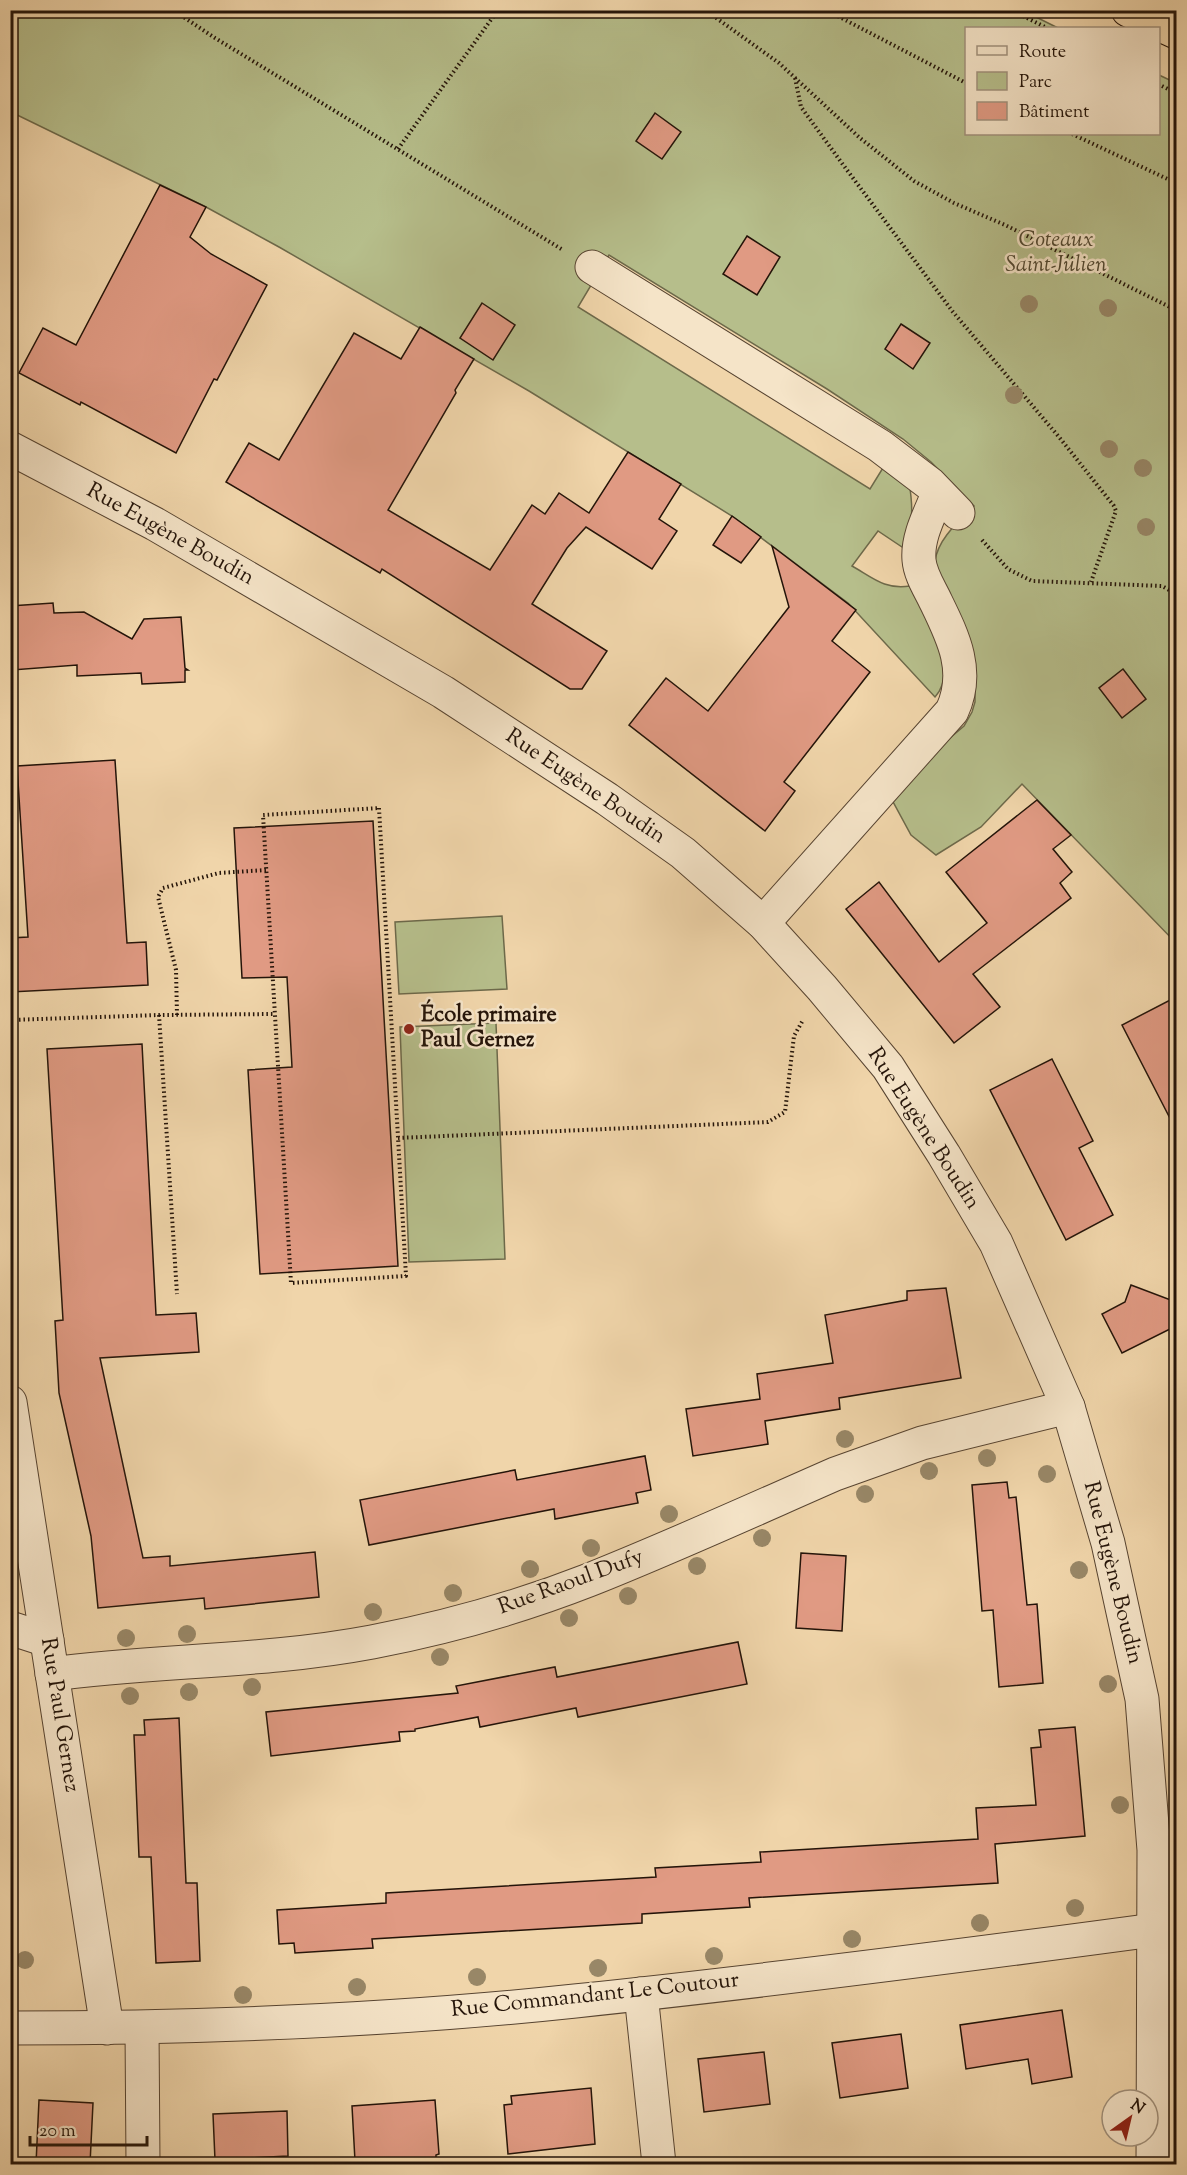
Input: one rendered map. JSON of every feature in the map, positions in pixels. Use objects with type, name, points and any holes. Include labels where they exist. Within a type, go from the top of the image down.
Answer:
[{"type":"highway","points":[[1128,10],[1176,32]]},
{"type":"street","points":[[591,267],[880,446],[908,465],[948,503],[923,534],[919,560],[924,578],[959,659],[960,682],[952,711],[763,923]]},
{"type":"street","name":"Rue Eugène Boudin","points":[[10,448],[155,524],[443,692],[607,799],[683,853],[763,923],[822,988],[888,1067],[996,1243],[1068,1407],[1108,1543],[1142,1699],[1154,1850],[1165,1928],[1153,2164]]},
{"type":"street","name":"Rue Paul Gernez","points":[[10,1402],[107,2028]]},
{"type":"street","name":"Rue Raoul Dufy","points":[[52,1674],[91,1669],[298,1654],[433,1629],[588,1581],[835,1474],[875,1459],[922,1443],[1068,1407]]},
{"type":"street","points":[[10,1628],[47,1640]]},
{"type":"street","name":"Rue Commandant Le Coutour","points":[[10,2028],[141,2028],[392,2016],[572,2001],[1165,1928]]},
{"type":"street","points":[[641,1994],[659,2164]]},
{"type":"street","points":[[141,2028],[143,2164]]},
{"type":"path","points":[[173,10],[215,38],[591,267]]},
{"type":"path","points":[[398,149],[498,10]]},
{"type":"path","points":[[705,10],[779,63],[860,138],[914,181],[954,203],[1005,225],[1176,310]]},
{"type":"path","points":[[826,10],[965,82]]},
{"type":"path","points":[[1011,10],[1045,27]]},
{"type":"path","points":[[795,78],[801,107],[864,194],[953,312],[1114,506],[1116,511],[1091,582]]},
{"type":"path","points":[[1160,85],[1176,93]]},
{"type":"path","points":[[1074,135],[1176,183]]},
{"type":"path","points":[[948,503],[1002,563],[1023,578],[1032,581],[1162,586],[1176,594]]},
{"type":"path","points":[[378,808],[406,1276],[291,1282],[266,870],[263,815],[378,808]]},
{"type":"path","points":[[177,1015],[176,970],[158,897],[163,888],[219,873],[266,870]]},
{"type":"path","points":[[10,1020],[275,1014]]},
{"type":"path","points":[[159,1015],[177,1294]]},
{"type":"path","points":[[398,1138],[768,1122],[785,1112],[794,1035],[806,1017]]},
{"type":"green space","name":"Coteaux Saint-Julien","points":[[1022,10],[1056,27],[965,27],[965,135],[1160,135],[1160,75],[1176,83],[1176,943],[1022,784],[981,827],[936,855],[911,835],[891,798],[931,754],[964,726],[975,702],[975,677],[935,561],[944,538],[974,506],[931,462],[903,439],[827,389],[609,255],[578,307],[870,489],[886,463],[909,482],[912,516],[902,547],[878,531],[852,566],[886,585],[910,586],[931,623],[941,649],[944,675],[935,697],[848,603],[732,516],[529,391],[279,247],[206,207],[11,112],[10,11]]},
{"type":"green space","points":[[502,916],[507,989],[399,994],[395,922]]},
{"type":"green space","points":[[496,1023],[505,1259],[409,1262],[400,1027]]},
{"type":"building","points":[[655,113],[681,132],[662,159],[636,141]]},
{"type":"building","points":[[160,185],[206,207],[190,237],[211,254],[267,285],[217,380],[214,379],[176,453],[81,402],[80,405],[19,373],[43,328],[76,345]]},
{"type":"building","points":[[747,236],[780,257],[757,295],[723,274]]},
{"type":"building","points":[[482,303],[515,325],[493,360],[460,338]]},
{"type":"building","points":[[901,324],[930,343],[913,369],[885,349]]},
{"type":"building","points":[[420,327],[474,359],[388,510],[490,570],[532,505],[545,514],[559,493],[589,513],[628,452],[681,484],[659,519],[677,531],[652,569],[586,527],[567,548],[532,604],[607,651],[582,689],[570,689],[382,569],[380,573],[226,482],[249,443],[279,460],[354,333],[401,359]]},
{"type":"building","points":[[732,516],[761,537],[741,563],[713,545]]},
{"type":"building","points":[[772,546],[856,610],[832,641],[870,672],[784,782],[795,791],[765,831],[629,725],[666,678],[708,711],[789,607]]},
{"type":"building","points":[[53,603],[54,613],[84,612],[132,639],[144,619],[181,617],[185,668],[188,670],[185,670],[185,682],[142,684],[141,673],[77,676],[77,665],[12,670],[10,606]]},
{"type":"building","points":[[1123,669],[1146,699],[1122,718],[1099,688]]},
{"type":"building","points":[[115,760],[127,943],[146,942],[148,985],[10,992],[10,938],[28,937],[17,766]]},
{"type":"building","points":[[1037,800],[1071,835],[1053,849],[1072,872],[1060,883],[1071,898],[973,974],[1000,1007],[954,1043],[846,909],[879,882],[939,962],[987,923],[946,872]]},
{"type":"building","points":[[373,821],[398,1266],[260,1274],[248,1070],[292,1067],[287,977],[242,978],[234,828]]},
{"type":"building","points":[[1176,997],[1176,1130],[1122,1025]]},
{"type":"building","points":[[142,1044],[156,1315],[196,1313],[199,1352],[100,1358],[143,1558],[170,1556],[170,1566],[315,1552],[319,1597],[205,1609],[204,1598],[98,1608],[91,1536],[59,1393],[55,1321],[63,1320],[47,1049]]},
{"type":"building","points":[[1052,1059],[1093,1141],[1079,1148],[1113,1215],[1066,1240],[990,1090]]},
{"type":"building","points":[[1131,1285],[1176,1302],[1176,1326],[1122,1353],[1102,1314],[1125,1302]]},
{"type":"building","points":[[946,1288],[961,1378],[839,1398],[840,1409],[765,1421],[768,1444],[693,1456],[686,1409],[760,1399],[757,1374],[833,1363],[825,1315],[907,1300],[907,1291]]},
{"type":"building","points":[[645,1456],[651,1490],[636,1493],[638,1503],[555,1519],[554,1509],[369,1545],[360,1500],[515,1470],[517,1480]]},
{"type":"building","points":[[1007,1482],[1009,1498],[1016,1497],[1027,1605],[1037,1604],[1043,1683],[999,1687],[993,1610],[982,1611],[972,1485]]},
{"type":"building","points":[[801,1553],[846,1556],[842,1631],[796,1628]]},
{"type":"building","points":[[738,1642],[747,1684],[578,1717],[576,1708],[480,1727],[478,1717],[415,1729],[415,1731],[399,1732],[400,1741],[271,1756],[266,1712],[458,1693],[456,1686],[555,1667],[557,1677]]},
{"type":"building","points":[[179,1718],[186,1883],[197,1883],[200,1961],[156,1963],[151,1857],[139,1857],[134,1735],[145,1735],[144,1720]]},
{"type":"building","points":[[1075,1727],[1085,1836],[995,1844],[998,1883],[749,1898],[750,1907],[642,1914],[642,1923],[372,1939],[373,1948],[295,1953],[294,1943],[279,1944],[277,1910],[386,1903],[386,1893],[656,1877],[655,1868],[761,1862],[760,1852],[978,1839],[976,1808],[1036,1805],[1031,1748],[1041,1747],[1039,1730]]},
{"type":"building","points":[[1062,2010],[1072,2077],[1032,2084],[1028,2059],[966,2069],[960,2025]]},
{"type":"building","points":[[901,2034],[908,2088],[840,2098],[832,2043]]},
{"type":"building","points":[[764,2052],[770,2104],[704,2112],[698,2059]]},
{"type":"building","points":[[591,2088],[595,2144],[508,2154],[504,2105],[512,2104],[511,2096]]},
{"type":"building","points":[[39,2100],[93,2103],[90,2164],[36,2164]]},
{"type":"building","points":[[435,2100],[439,2154],[436,2155],[436,2164],[403,2164],[403,2158],[355,2161],[352,2106]]},
{"type":"building","points":[[287,2111],[288,2156],[215,2160],[213,2114]]},
{"type":"place","name":"École primaire Paul Gernez","points":[[409,1029]]}]
